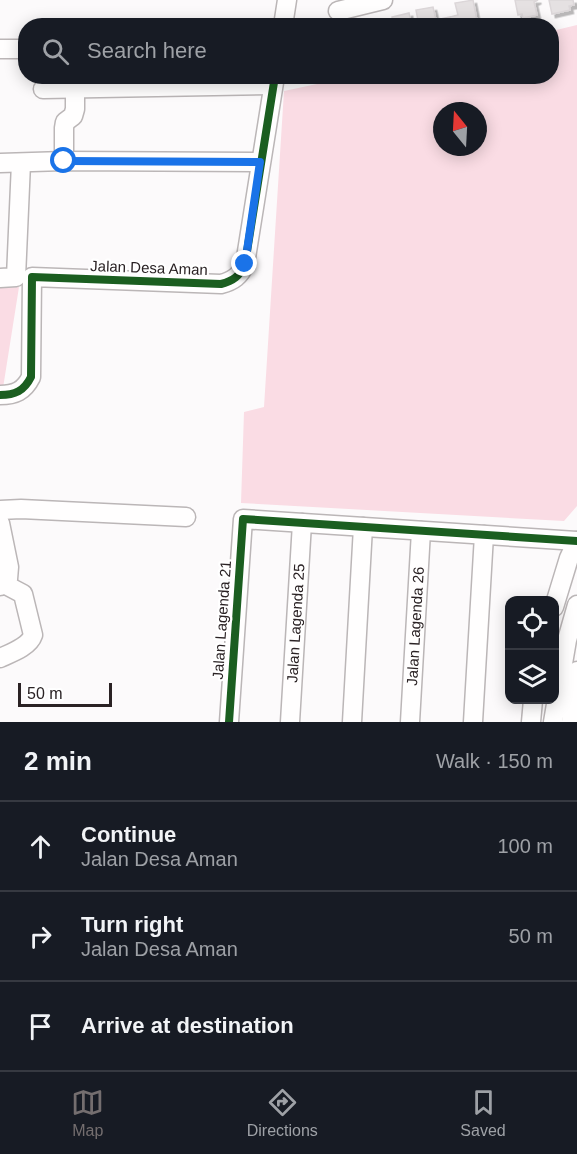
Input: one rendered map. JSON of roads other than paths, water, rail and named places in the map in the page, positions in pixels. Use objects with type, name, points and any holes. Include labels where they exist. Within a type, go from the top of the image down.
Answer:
[{"type":"street","points":[[284,18],[286,0]]},
{"type":"street","points":[[338,11],[383,0]]},
{"type":"street","points":[[0,49],[18,49]]},
{"type":"street","points":[[43,89],[189,84]]},
{"type":"street","name":"Jalan Desa Aman","points":[[16,277],[221,284],[230,282],[241,272],[245,264],[273,84]]},
{"type":"street","points":[[64,161],[64,128],[65,122],[73,116],[75,109],[75,88]]},
{"type":"street","points":[[0,163],[260,162]]},
{"type":"street","points":[[0,395],[18,392],[24,388],[31,376],[9,223],[21,163]]},
{"type":"street","points":[[0,510],[186,516]]},
{"type":"street","name":"Jalan Lagenda 21","points":[[229,722],[243,519],[302,523]]},
{"type":"street","points":[[0,523],[9,567],[8,579],[2,585],[23,594],[33,635],[32,640],[25,645],[0,658]]},
{"type":"street","points":[[302,523],[577,541],[569,558],[558,596]]},
{"type":"street","name":"Jalan Lagenda 25","points":[[290,722],[302,523]]},
{"type":"street","points":[[352,722],[363,527]]},
{"type":"street","name":"Jalan Lagenda 26","points":[[410,722],[421,531]]},
{"type":"street","points":[[473,722],[484,535]]},
{"type":"street","points":[[553,722],[567,640],[577,605]]},
{"type":"street","points":[[571,722],[577,671]]},
{"type":"street","points":[[531,722],[533,704]]}]
